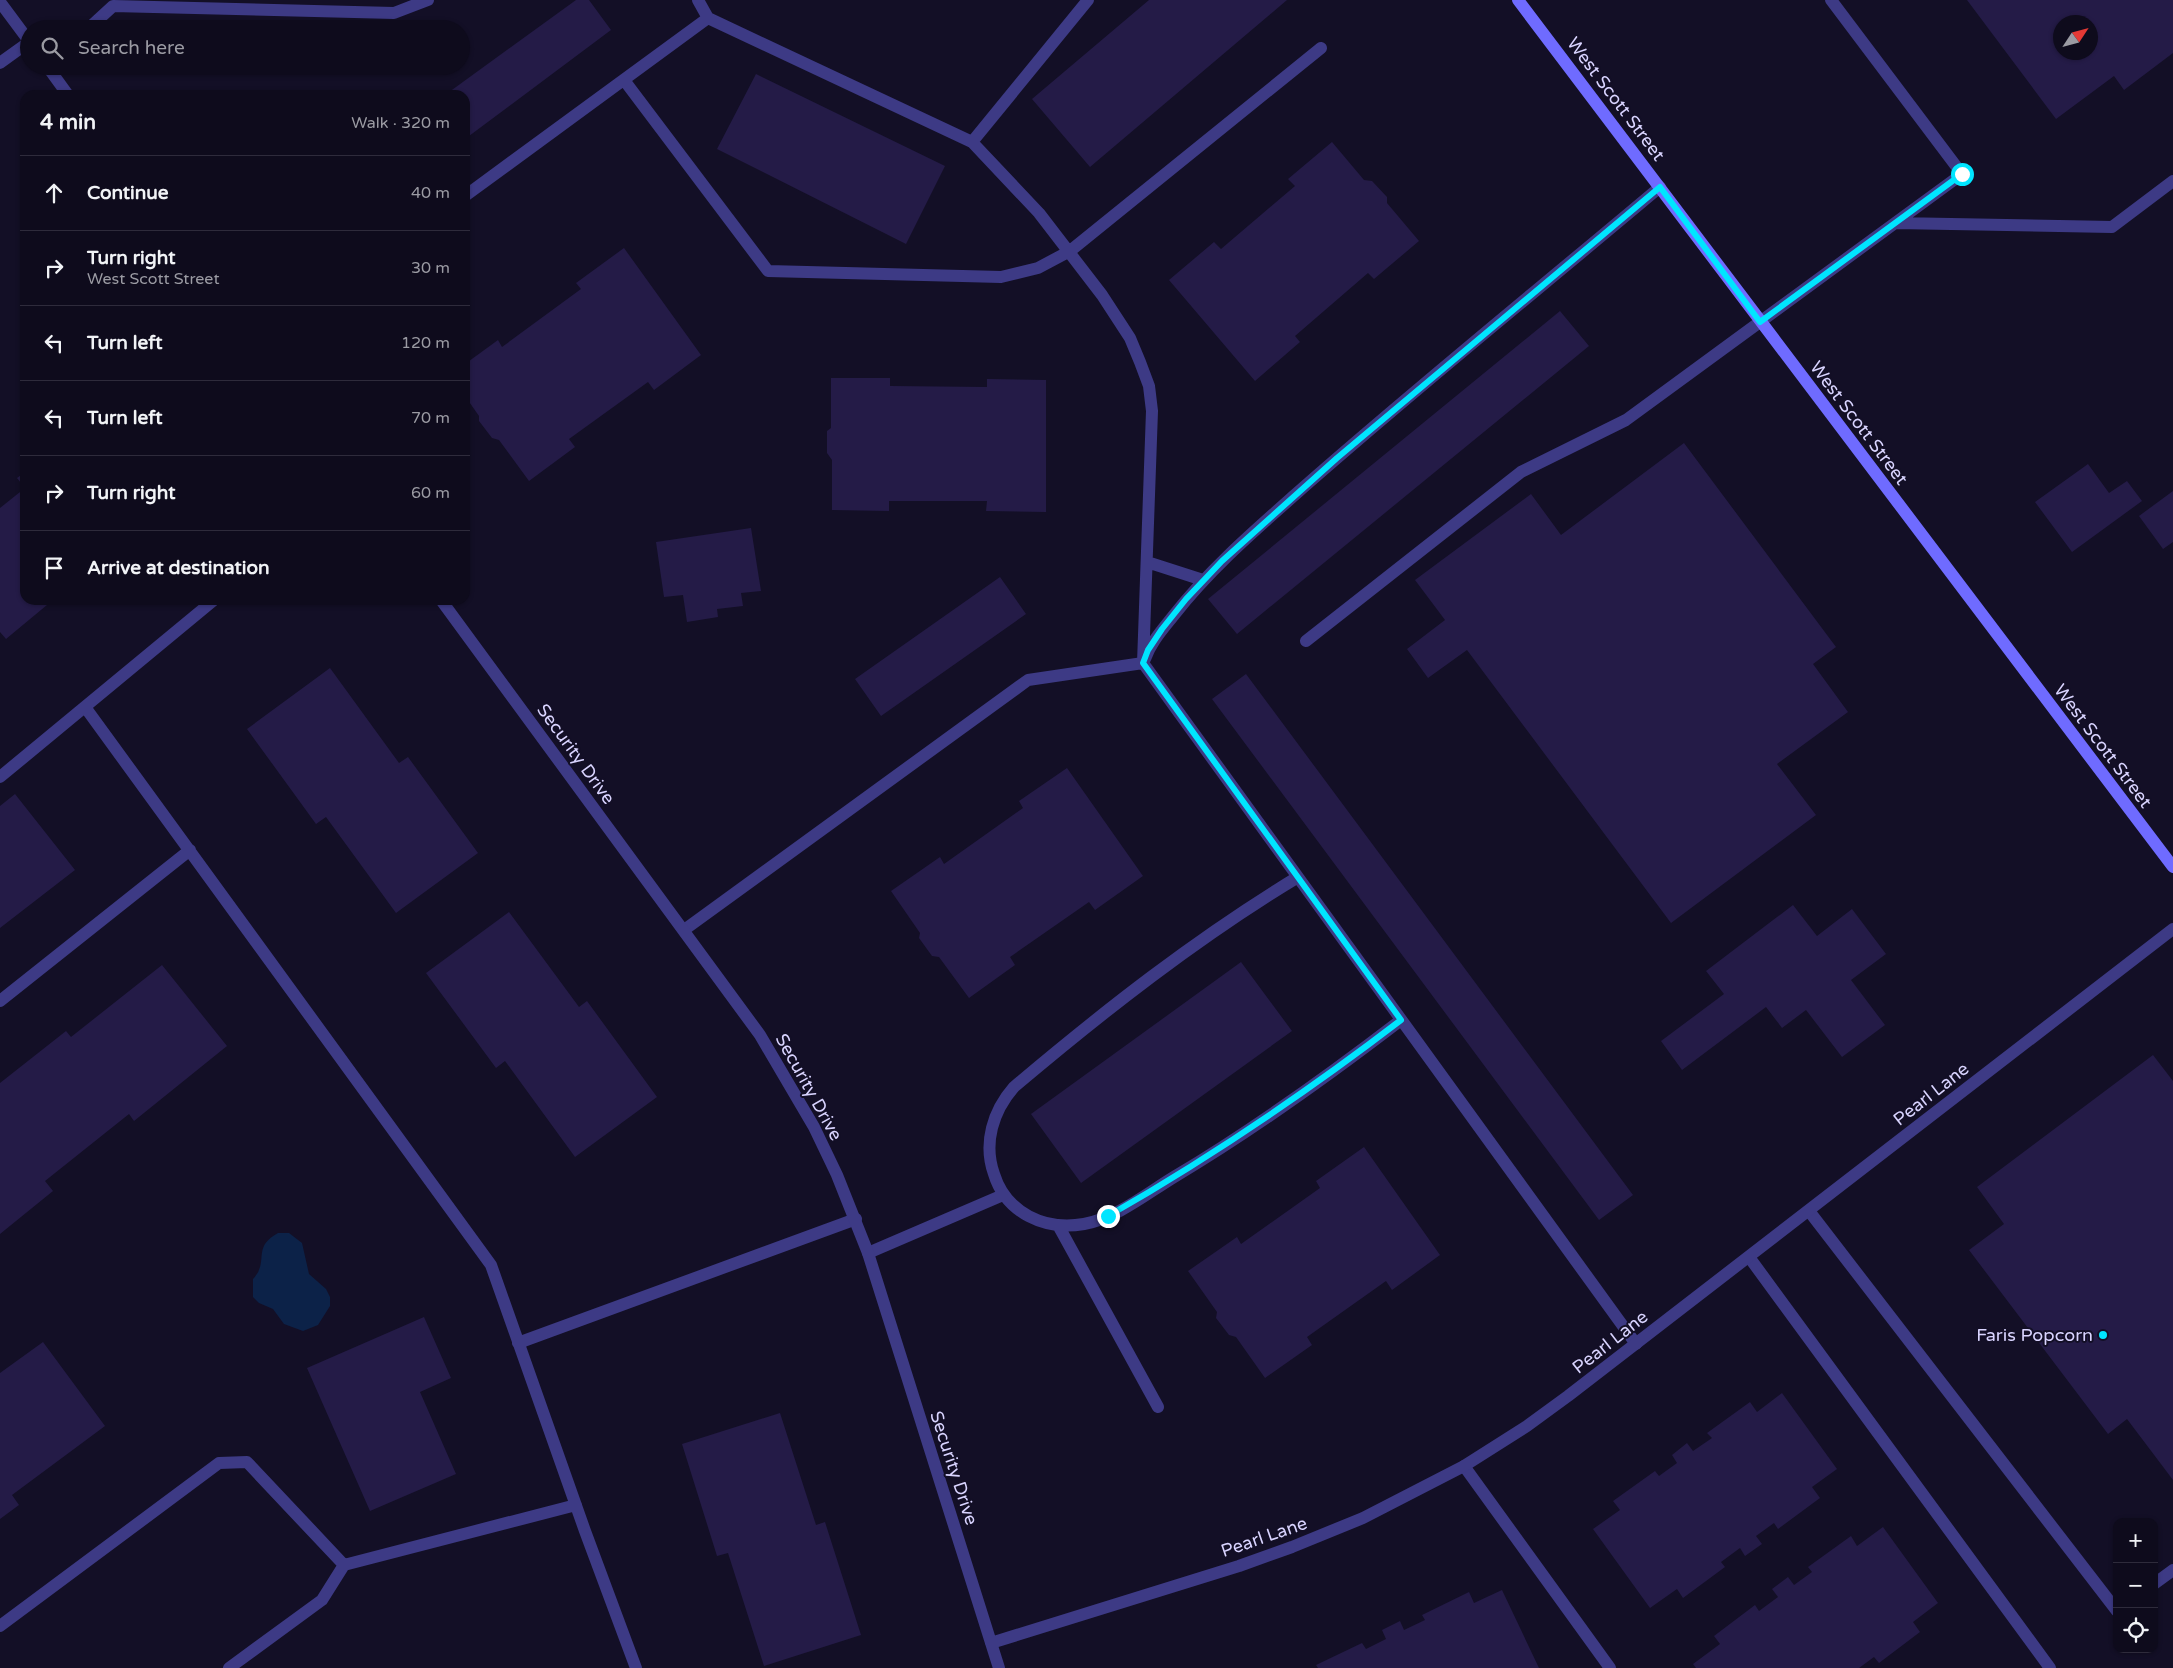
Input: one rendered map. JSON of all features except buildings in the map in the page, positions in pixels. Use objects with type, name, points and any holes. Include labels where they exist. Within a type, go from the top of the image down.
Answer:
[{"type":"main road","name":"West Scott Street","points":[[1518,0],[2173,867]]},
{"type":"street","points":[[97,20],[113,3],[394,13],[428,0]]},
{"type":"street","points":[[698,0],[708,18],[972,142],[1013,184],[1070,251],[1130,338],[1148,386],[1152,412],[1143,663],[1636,1344]]},
{"type":"street","points":[[972,142],[1088,0]]},
{"type":"street","points":[[1306,641],[1521,472],[1626,420],[1962,174],[1831,0]]},
{"type":"street","points":[[0,2],[20,30]]},
{"type":"street","points":[[470,192],[708,18]]},
{"type":"street","points":[[624,80],[768,271],[1001,277],[1038,268],[1070,251],[1321,48]]},
{"type":"street","points":[[0,63],[20,49]]},
{"type":"street","points":[[54,75],[64,90]]},
{"type":"street","points":[[1896,223],[2112,227],[2173,181]]},
{"type":"street","points":[[1143,663],[1148,650],[1162,629],[1203,580],[1228,555],[1337,458],[1660,187]]},
{"type":"street","points":[[1147,562],[1203,580]]},
{"type":"street","points":[[0,777],[208,605]]},
{"type":"street","name":"Security Drive","points":[[445,605],[760,1035],[788,1081],[833,1167],[856,1219],[868,1253],[999,1668]]},
{"type":"street","points":[[684,930],[1028,680],[1143,663]]},
{"type":"street","points":[[85,707],[491,1265],[636,1668]]},
{"type":"street","points":[[0,1001],[190,850]]},
{"type":"street","points":[[1298,877],[1197,944],[1124,997],[1014,1087],[1006,1096],[994,1119],[990,1144],[992,1170],[1004,1196],[1022,1213],[1046,1224],[1084,1224],[1108,1216],[1186,1171],[1283,1107],[1401,1020]]},
{"type":"street","name":"Pearl Lane","points":[[991,1643],[1292,1547],[1363,1518],[1414,1494],[1464,1466],[1528,1426],[2173,929]]},
{"type":"street","points":[[868,1253],[1004,1196]]},
{"type":"street","points":[[1809,1211],[2115,1608]]},
{"type":"street","points":[[518,1343],[856,1219]]},
{"type":"street","points":[[1058,1225],[1158,1407]]},
{"type":"street","points":[[1749,1257],[2050,1668]]},
{"type":"street","points":[[0,1626],[219,1463],[246,1462],[344,1565]]},
{"type":"street","points":[[1464,1466],[1610,1668]]},
{"type":"street","points":[[229,1668],[322,1600],[344,1565],[576,1505]]},
{"type":"street","points":[[2158,1581],[2173,1570]]},
{"type":"water","points":[[278,1233],[289,1233],[302,1243],[309,1274],[326,1289],[330,1297],[330,1306],[318,1325],[303,1331],[284,1324],[273,1309],[259,1303],[253,1297],[253,1279],[260,1266],[263,1249],[265,1244]]},
{"type":"place","name":"Faris Popcorn","points":[[2103,1335]]},
{"type":"route","points":[[1108,1216],[1230,1143],[1346,1062],[1401,1020],[1143,663],[1148,650],[1162,629],[1186,599],[1222,561],[1337,458],[1474,341],[1660,187],[1760,322],[1962,174]]}]
